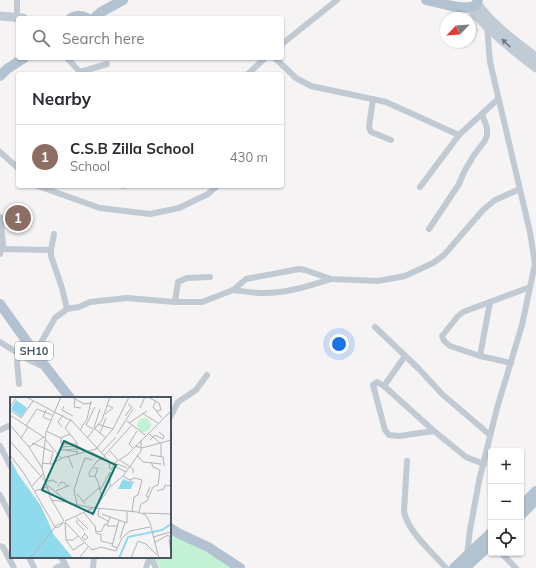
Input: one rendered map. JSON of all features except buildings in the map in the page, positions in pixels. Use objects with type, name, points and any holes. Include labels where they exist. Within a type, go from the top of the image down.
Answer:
[{"type":"main road","points":[[96,16],[123,0]]},
{"type":"main road","points":[[426,0],[453,7],[471,3],[483,12],[489,22],[510,47],[536,68]]},
{"type":"main road","points":[[442,3],[454,0]]},
{"type":"main road","points":[[0,16],[16,18]]},
{"type":"main road","points":[[489,22],[536,57]]},
{"type":"main road","points":[[0,76],[21,60]]},
{"type":"main road","name":"SH10","points":[[0,304],[69,397]]},
{"type":"main road","points":[[524,502],[536,491]]},
{"type":"main road","points":[[524,512],[536,500]]},
{"type":"main road","points":[[524,516],[536,505]]},
{"type":"main road","points":[[171,529],[208,547],[240,568]]},
{"type":"main road","points":[[454,568],[488,542]]},
{"type":"main road","points":[[465,568],[488,543]]},
{"type":"main road","points":[[468,568],[488,543]]},
{"type":"street","points":[[17,0],[20,16]]},
{"type":"street","points":[[284,41],[337,0]]},
{"type":"street","points":[[467,557],[470,530],[479,481],[490,435],[522,326],[530,286],[536,266],[530,232],[490,62],[489,22]]},
{"type":"street","points":[[69,60],[80,72],[107,64]]},
{"type":"street","points":[[250,72],[263,60]]},
{"type":"street","points":[[277,60],[296,78],[311,86],[386,102],[459,135]]},
{"type":"street","points":[[373,99],[369,127],[371,132],[392,140]]},
{"type":"street","points":[[420,187],[459,135],[498,99]]},
{"type":"street","points":[[429,229],[484,142],[487,128],[482,114]]},
{"type":"street","points":[[0,152],[16,166]]},
{"type":"street","points":[[44,188],[100,208],[150,214],[179,208],[208,194],[215,188]]},
{"type":"street","points":[[35,353],[55,318],[67,309],[79,307],[90,302],[127,298],[175,302],[202,302],[233,290],[246,279],[299,270],[305,270],[331,279],[378,281],[405,276],[433,264],[444,255],[483,210],[495,200],[520,189]]},
{"type":"street","points":[[0,217],[3,244],[1,252],[51,250]]},
{"type":"street","points":[[54,234],[51,256],[60,281],[67,309]]},
{"type":"street","points":[[175,302],[178,282],[188,278],[210,277]]},
{"type":"street","points":[[233,290],[263,294],[310,285],[331,279]]},
{"type":"street","points":[[511,363],[480,356],[450,346],[444,341],[442,336],[463,312],[530,286]]},
{"type":"street","points":[[480,356],[490,302]]},
{"type":"street","points":[[375,327],[442,394],[490,435]]},
{"type":"street","points":[[0,342],[48,369]]},
{"type":"street","points":[[19,354],[17,362],[19,384]]},
{"type":"street","points":[[384,386],[405,356]]},
{"type":"street","points":[[171,415],[178,402],[196,390],[207,375]]},
{"type":"street","points":[[434,431],[399,436],[389,435],[385,430],[373,385],[378,382],[384,386],[434,431],[466,457],[484,464]]},
{"type":"street","points":[[0,430],[10,425]]},
{"type":"street","points":[[0,446],[10,465]]},
{"type":"street","points":[[407,461],[404,512],[405,519],[414,533],[446,568]]},
{"type":"street","points":[[0,495],[10,515]]},
{"type":"street","points":[[0,546],[2,545],[14,568]]},
{"type":"street","points":[[504,556],[516,568]]},
{"type":"street","points":[[29,558],[34,568]]},
{"type":"street","points":[[146,568],[151,558]]},
{"type":"street","points":[[151,558],[156,568]]},
{"type":"street","points":[[56,568],[66,566]]},
{"type":"green space","points":[[171,532],[234,568],[160,568],[155,558],[171,558]]},
{"type":"place","name":"C.S.B Zilla School","points":[[18,218]]}]
